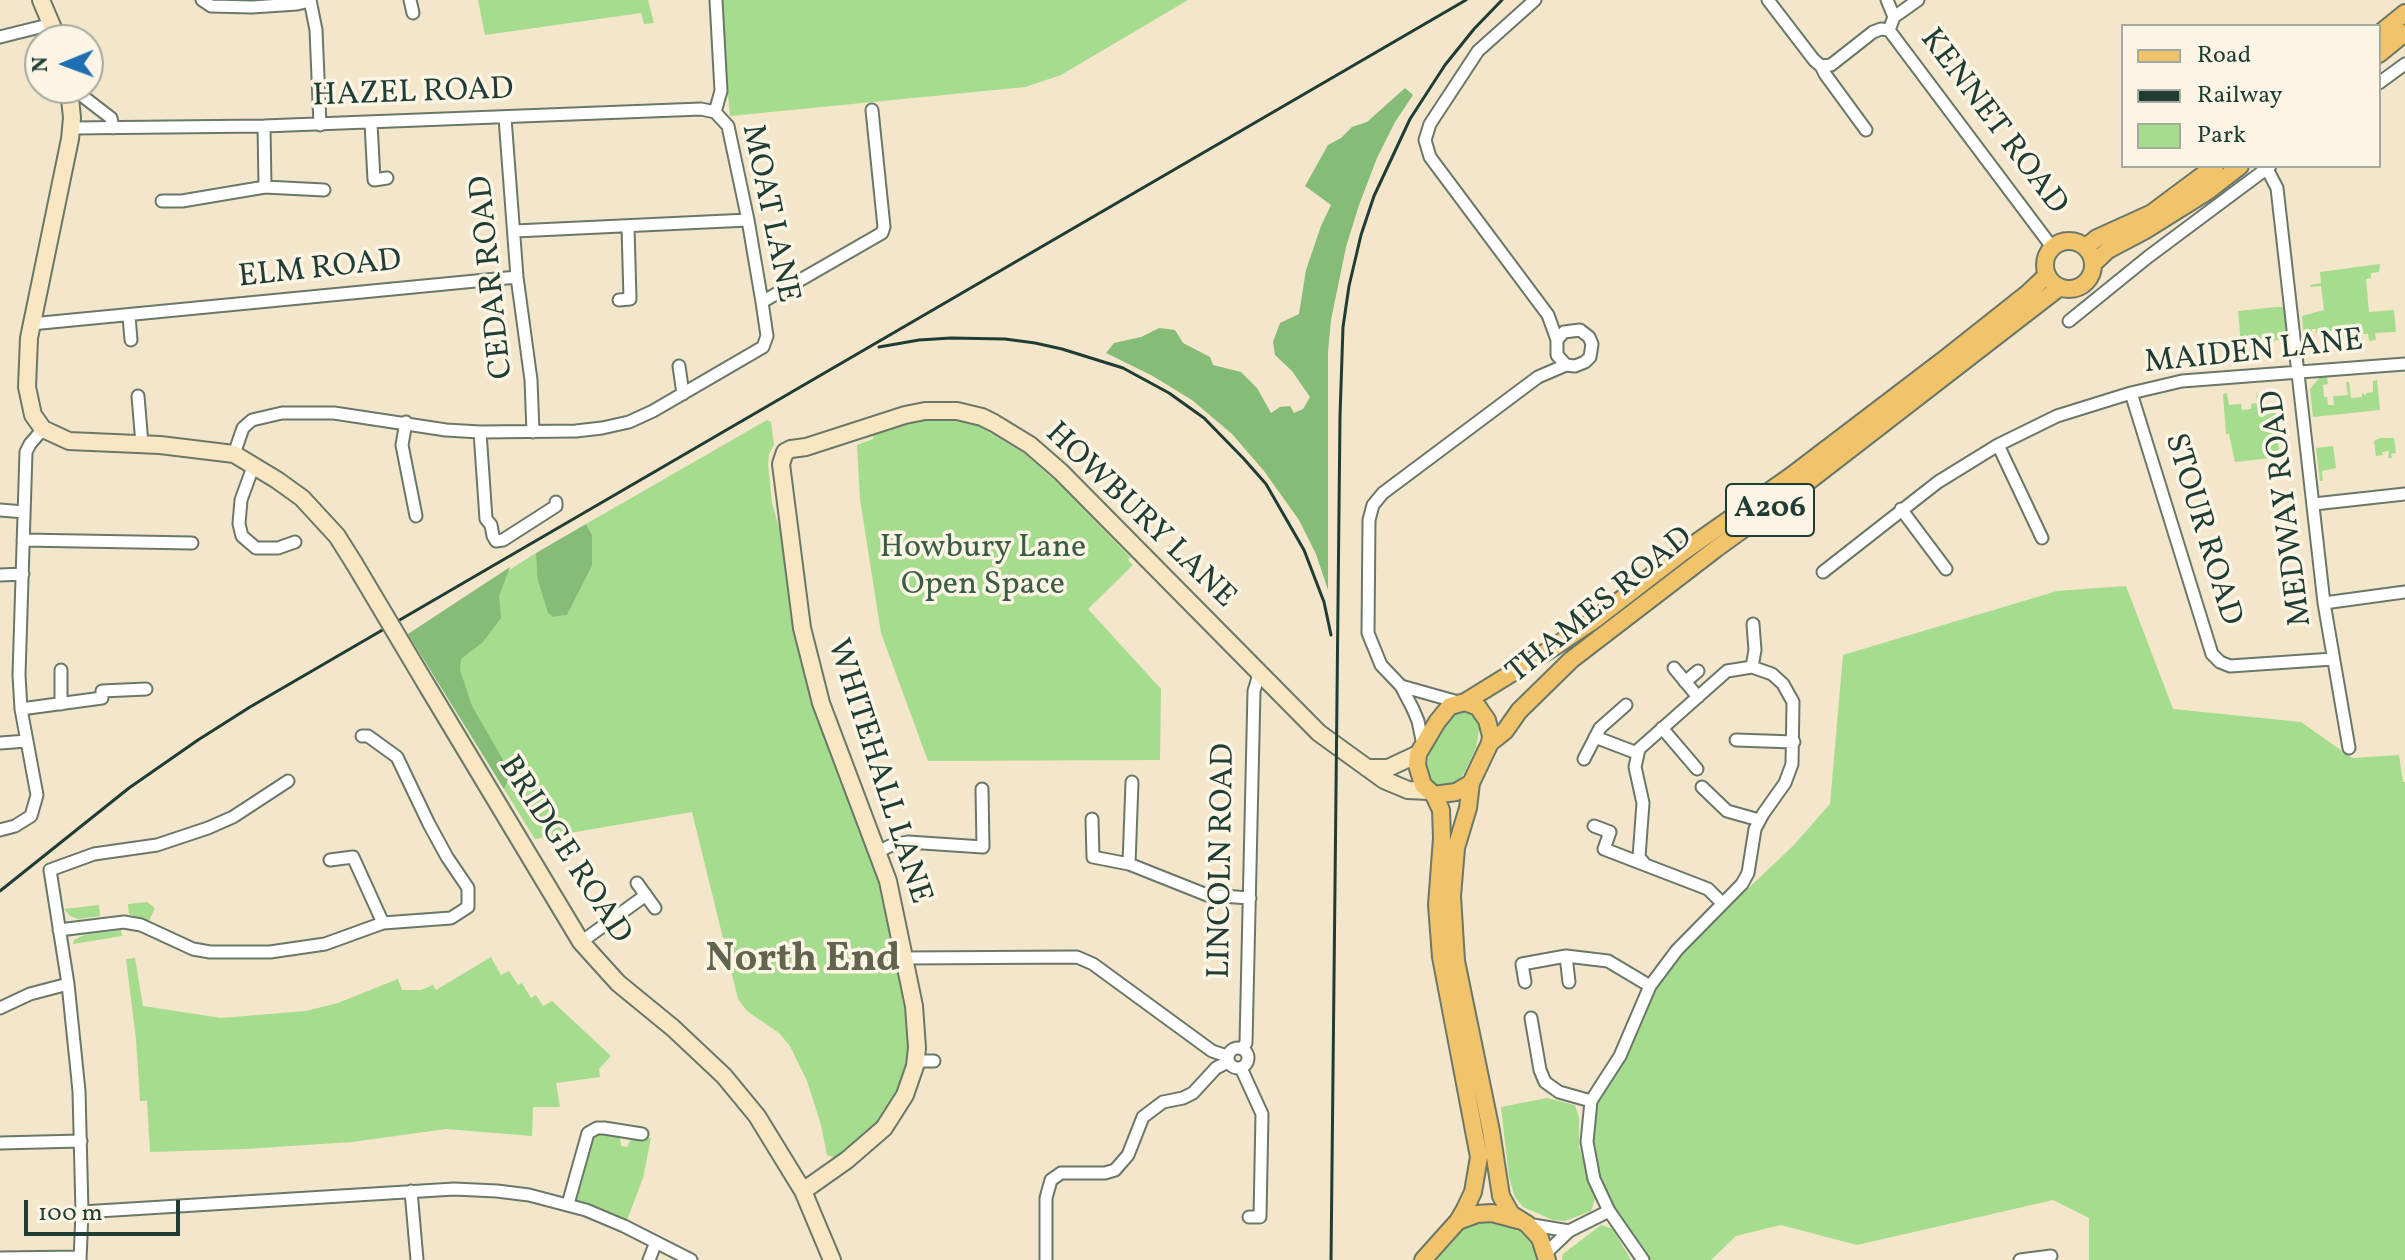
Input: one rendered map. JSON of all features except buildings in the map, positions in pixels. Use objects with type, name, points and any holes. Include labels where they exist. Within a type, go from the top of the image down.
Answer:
[{"type":"main road","points":[[2381,32],[2405,13]]},
{"type":"main road","points":[[2381,52],[2405,33]]},
{"type":"main road","points":[[2086,247],[2097,238],[2152,213],[2212,168]]},
{"type":"main road","name":"THAMES ROAD","points":[[1490,743],[1571,660],[2060,287],[2070,289],[2083,284],[2092,272],[2093,264],[2108,250],[2195,199],[2237,168]]},
{"type":"main road","points":[[2060,287],[2053,283],[2044,267],[2052,247],[2065,240],[2076,241],[2086,247],[2093,264]]},
{"type":"main road","name":"THAMES ROAD","points":[[1420,750],[1445,710],[1575,632],[1791,476],[1946,358],[2047,275]]},
{"type":"main road","name":"THAMES ROAD","points":[[1462,702],[1478,707],[1487,720],[1491,736],[1471,783],[1468,808],[1456,848],[1452,896],[1456,961],[1491,1131],[1501,1196],[1505,1206],[1540,1238],[1547,1256]]},
{"type":"main road","points":[[1420,750],[1419,775],[1440,805],[1442,824],[1437,905],[1441,957],[1479,1157],[1473,1192],[1458,1221],[1423,1260]]},
{"type":"main road","points":[[1431,793],[1456,792],[1471,783]]},
{"type":"main road","points":[[1458,1221],[1477,1214],[1492,1213],[1523,1222]]},
{"type":"street","points":[[41,0],[52,24]]},
{"type":"street","points":[[202,0],[211,6],[297,4],[310,0],[316,30],[320,125]]},
{"type":"street","points":[[410,0],[413,13]]},
{"type":"street","name":"MOAT LANE","points":[[683,394],[763,347],[767,336],[748,220],[728,126],[715,112],[721,91],[716,0]]},
{"type":"street","points":[[1535,0],[1478,51],[1430,124],[1425,140],[1430,157],[1548,315],[1561,361],[1566,365]]},
{"type":"street","points":[[1768,0],[1821,66],[1866,130]]},
{"type":"street","name":"KENNET ROAD","points":[[1887,0],[1894,17]]},
{"type":"street","name":"KENNET ROAD","points":[[1889,30],[1894,17],[1918,0]]},
{"type":"street","name":"KENNET ROAD","points":[[1821,66],[1831,65],[1873,32],[1889,30],[2052,247]]},
{"type":"street","points":[[0,37],[24,35]]},
{"type":"street","points":[[2381,82],[2405,64]]},
{"type":"street","points":[[0,830],[15,826],[31,816],[37,795],[21,709],[19,675],[26,452],[43,429],[33,415],[27,391],[31,324],[72,128],[72,104]]},
{"type":"street","points":[[92,104],[111,118],[113,128]]},
{"type":"street","name":"HAZEL ROAD","points":[[72,128],[320,125],[701,109],[715,112]]},
{"type":"street","points":[[762,302],[882,233],[884,227],[872,110]]},
{"type":"street","name":"CEDAR ROAD","points":[[505,118],[517,277],[531,380],[533,432]]},
{"type":"street","points":[[371,123],[374,180],[387,178]]},
{"type":"street","points":[[264,126],[265,187]]},
{"type":"street","points":[[2069,321],[2148,257],[2268,168]]},
{"type":"street","name":"MEDWAY ROAD","points":[[2269,168],[2277,188],[2324,603],[2349,748]]},
{"type":"street","points":[[162,201],[182,201],[265,187],[324,190]]},
{"type":"street","points":[[515,231],[748,220]]},
{"type":"street","points":[[628,227],[630,299]]},
{"type":"street","name":"ELM ROAD","points":[[31,324],[517,277]]},
{"type":"street","points":[[1367,768],[1391,767],[1420,750],[1418,721],[1401,686],[1381,665],[1368,633],[1369,520],[1373,505],[1383,493],[1538,377],[1566,365],[1580,365],[1590,357],[1589,337],[1548,315]]},
{"type":"street","points":[[129,316],[131,340]]},
{"type":"street","points":[[1538,377],[1564,332],[1573,329]]},
{"type":"street","name":"MAIDEN LANE","points":[[1823,572],[1938,482],[1998,445],[2057,416],[2182,381],[2405,364]]},
{"type":"street","points":[[234,454],[243,428],[252,420],[266,415],[334,413],[446,430],[480,432],[576,431],[629,422],[683,394],[679,366]]},
{"type":"street","name":"STOUR ROAD","points":[[2131,393],[2212,654],[2230,666],[2333,659]]},
{"type":"street","points":[[138,396],[142,444]]},
{"type":"street","name":"HOWBURY LANE","points":[[785,452],[925,411],[957,411],[982,417],[1030,445],[1061,472],[1319,733],[1384,780],[1408,790],[1431,793]]},
{"type":"street","points":[[406,422],[402,445],[416,516]]},
{"type":"street","name":"BRIDGE ROAD","points":[[43,429],[72,442],[142,444],[234,454],[302,498],[337,536],[354,563],[581,942],[618,983],[673,1028],[724,1076],[757,1116],[803,1191],[832,1260]]},
{"type":"street","points":[[480,432],[486,519],[496,541],[503,540],[556,506],[556,502]]},
{"type":"street","points":[[1998,445],[2042,538]]},
{"type":"street","name":"WHITEHALL LANE","points":[[785,452],[781,464],[786,511],[810,665],[843,764],[888,881],[914,1006],[917,1048],[905,1095],[884,1128],[872,1141],[803,1191]]},
{"type":"street","points":[[253,467],[241,500],[239,524],[242,536],[256,548],[278,548],[295,542]]},
{"type":"street","points":[[2314,504],[2405,494]]},
{"type":"street","points":[[1901,509],[1946,569]]},
{"type":"street","points":[[0,510],[24,512]]},
{"type":"street","points":[[23,540],[192,543]]},
{"type":"street","points":[[0,575],[23,574]]},
{"type":"street","points":[[2324,603],[2405,592]]},
{"type":"street","points":[[1752,667],[1755,650],[1753,624]]},
{"type":"street","points":[[1643,1260],[1609,1211],[1594,1179],[1588,1156],[1587,1128],[1591,1101],[1620,1056],[1650,986],[1677,950],[1742,884],[1748,873],[1753,837],[1759,820],[1790,774],[1795,709],[1787,689],[1772,674],[1752,667],[1727,671],[1646,741],[1637,753],[1635,767],[1643,803],[1639,857],[1644,863]]},
{"type":"street","points":[[1674,668],[1698,697]]},
{"type":"street","points":[[61,670],[61,704]]},
{"type":"street","points":[[1685,682],[1698,671]]},
{"type":"street","name":"LINCOLN ROAD","points":[[1241,1068],[1248,1060],[1247,1053],[1242,1049],[1246,1043],[1254,691],[1259,674]]},
{"type":"street","points":[[1401,686],[1462,702]]},
{"type":"street","points":[[21,709],[102,698],[102,691],[146,689]]},
{"type":"street","points":[[1584,759],[1600,728],[1626,705]]},
{"type":"street","points":[[1662,728],[1697,769]]},
{"type":"street","points":[[59,930],[124,922],[141,925],[193,949],[270,952],[325,944],[383,923],[451,918],[468,907],[468,888],[435,835],[397,757],[368,736],[362,736]]},
{"type":"street","points":[[1595,737],[1637,753]]},
{"type":"street","points":[[1736,740],[1794,742]]},
{"type":"street","points":[[5,743],[27,741]]},
{"type":"street","points":[[0,1258],[80,1258],[82,1212],[78,1079],[68,984],[50,870],[94,854],[157,845],[208,828],[233,817],[288,781]]},
{"type":"street","points":[[1129,864],[1132,782]]},
{"type":"street","points":[[1702,787],[1727,811],[1759,820]]},
{"type":"street","points":[[879,851],[908,842],[983,847],[982,789]]},
{"type":"street","points":[[1092,819],[1093,857],[1129,864],[1207,895],[1250,898]]},
{"type":"street","points":[[1594,826],[1610,832],[1604,849],[1708,889],[1722,903]]},
{"type":"street","points":[[330,860],[353,857],[383,923]]},
{"type":"street","points":[[637,883],[655,908]]},
{"type":"street","points":[[581,942],[646,895]]},
{"type":"street","points":[[1525,982],[1522,964],[1566,956],[1608,961],[1650,986]]},
{"type":"street","points":[[1566,956],[1569,982]]},
{"type":"street","points":[[904,958],[1077,957],[1227,1059],[1232,1067],[1241,1068],[1262,1114],[1260,1217],[1249,1217]]},
{"type":"street","points":[[0,1008],[30,994],[68,984]]},
{"type":"street","points":[[1531,1018],[1545,1082],[1559,1092],[1591,1101]]},
{"type":"street","points":[[1046,1260],[1046,1198],[1051,1180],[1061,1173],[1105,1173],[1115,1170],[1128,1155],[1143,1117],[1163,1102],[1193,1093],[1233,1049],[1242,1049]]},
{"type":"street","points":[[916,1061],[934,1061]]},
{"type":"street","points":[[568,1204],[588,1133],[604,1128],[642,1134]]},
{"type":"street","points":[[0,1143],[81,1141]]},
{"type":"street","points":[[82,1212],[411,1191],[497,1191],[568,1204],[624,1226],[691,1260]]},
{"type":"street","points":[[411,1191],[417,1260]]},
{"type":"street","points":[[1547,1256],[1569,1231],[1609,1211]]},
{"type":"street","points":[[1523,1222],[1569,1231]]},
{"type":"street","points":[[649,1260],[656,1242]]},
{"type":"street","points":[[2020,1260],[2051,1256]]},
{"type":"green space","points":[[478,0],[648,0],[654,23],[644,24],[641,13],[485,35]]},
{"type":"green space","points":[[722,0],[1188,0],[1061,75],[1025,87],[730,116]]},
{"type":"green space","points":[[1405,88],[1413,95],[1377,158],[1359,205],[1346,247],[1331,320],[1328,352],[1328,590],[1316,554],[1299,520],[1264,471],[1232,434],[1192,400],[1106,353],[1114,343],[1141,337],[1159,328],[1175,330],[1183,343],[1210,357],[1213,365],[1241,372],[1257,388],[1271,413],[1280,407],[1290,406],[1294,413],[1303,409],[1310,397],[1292,371],[1275,355],[1273,342],[1280,323],[1299,314],[1306,270],[1331,205],[1305,186],[1328,145],[1352,127],[1367,122]]},
{"type":"green space","points":[[2380,264],[2379,272],[2371,273],[2371,278],[2366,279],[2369,312],[2394,310],[2396,332],[2375,333],[2376,340],[2369,341],[2368,334],[2355,334],[2355,328],[2344,329],[2344,347],[2341,348],[2340,331],[2316,333],[2316,329],[2312,329],[2311,336],[2304,338],[2302,316],[2324,310],[2321,286],[2310,287],[2321,283],[2320,272]]},
{"type":"green space","points":[[2286,307],[2291,350],[2282,350],[2279,340],[2241,344],[2238,311]]},
{"type":"green space","points":[[2320,377],[2327,377],[2328,384],[2323,385],[2328,405],[2334,405],[2333,396],[2348,395],[2346,382],[2349,382],[2351,398],[2373,392],[2373,381],[2377,380],[2380,410],[2313,417],[2310,389]]},
{"type":"green space","points":[[2256,391],[2264,407],[2275,407],[2277,427],[2288,427],[2288,430],[2278,431],[2277,434],[2280,457],[2235,462],[2229,434],[2226,434],[2223,394],[2227,393],[2229,405],[2241,404],[2242,410],[2251,409],[2251,404],[2257,403]]},
{"type":"green space","points":[[767,420],[771,422],[774,445],[768,464],[772,503],[787,556],[798,636],[875,857],[914,1038],[908,1074],[881,1123],[837,1159],[827,1155],[807,1081],[790,1046],[779,1033],[747,1011],[738,999],[692,812],[535,839],[408,634],[536,553],[537,577],[553,617],[567,615],[592,566],[592,535],[586,524]]},
{"type":"green space","name":"Howbury Lane Open Space","points":[[937,420],[979,426],[1024,453],[1130,557],[1128,560],[1133,565],[1088,609],[1161,689],[1160,760],[928,761],[881,633],[860,499],[857,445],[873,439],[873,435],[917,421]]},
{"type":"green space","points":[[2394,438],[2396,453],[2391,454],[2392,458],[2388,458],[2389,451],[2376,456],[2374,441]]},
{"type":"green space","points":[[2333,446],[2336,468],[2322,471],[2323,481],[2320,481],[2316,448]]},
{"type":"green space","points":[[586,524],[592,535],[592,566],[567,615],[553,617],[548,613],[537,577],[536,553]]},
{"type":"green space","points":[[510,567],[499,596],[501,618],[483,642],[461,659],[460,670],[472,706],[502,758],[508,780],[504,789],[408,634]]},
{"type":"green space","points":[[2126,586],[2173,709],[2301,722],[2352,758],[2399,755],[2405,782],[2405,1260],[2089,1260],[2089,1218],[2053,1200],[1857,1245],[1781,1225],[1736,1236],[1711,1260],[1651,1260],[1614,1210],[1595,1161],[1592,1129],[1597,1096],[1638,1033],[1655,992],[1683,950],[1793,846],[1830,804],[1843,655],[2057,591]]},
{"type":"green space","points":[[1463,710],[1472,712],[1480,724],[1476,748],[1457,782],[1452,786],[1437,786],[1426,769],[1430,750],[1452,714]]},
{"type":"green space","points":[[147,902],[155,908],[149,921],[129,914],[128,904]]},
{"type":"green space","points":[[99,905],[100,916],[78,919],[64,909]]},
{"type":"green space","points":[[121,930],[122,936],[73,944],[74,940],[84,935]]},
{"type":"green space","points":[[491,957],[501,975],[509,971],[518,985],[522,983],[531,998],[536,995],[543,1006],[552,1001],[611,1056],[599,1069],[600,1077],[556,1083],[560,1107],[533,1107],[532,1136],[446,1129],[352,1142],[150,1152],[147,1101],[140,1101],[126,959],[135,958],[143,1006],[221,1018],[306,1011],[338,1003],[398,979],[402,990],[421,990],[433,985],[436,990]]},
{"type":"green space","points":[[1547,1098],[1575,1105],[1579,1117],[1579,1147],[1595,1199],[1591,1211],[1565,1221],[1553,1220],[1523,1207],[1515,1197],[1509,1177],[1501,1107]]},
{"type":"green space","points":[[595,1132],[614,1133],[620,1137],[621,1146],[627,1147],[635,1138],[651,1138],[643,1178],[627,1220],[577,1201],[574,1197],[588,1142]]},
{"type":"green space","points":[[1484,1219],[1524,1233],[1535,1245],[1538,1260],[1433,1260],[1463,1227]]},
{"type":"green space","points":[[1601,1225],[1613,1229],[1631,1260],[1562,1260],[1563,1254]]},
{"type":"railway","points":[[0,891],[129,788],[250,707],[1466,0]]},
{"type":"railway","points":[[1331,1260],[1343,327],[1361,235],[1374,196],[1410,119],[1445,65],[1502,0]]},
{"type":"railway","points":[[879,347],[951,338],[1035,343],[1123,368],[1169,393],[1204,418],[1266,484],[1304,550],[1324,602],[1331,635]]},
{"type":"district","name":"North End","points":[[803,963]]}]
